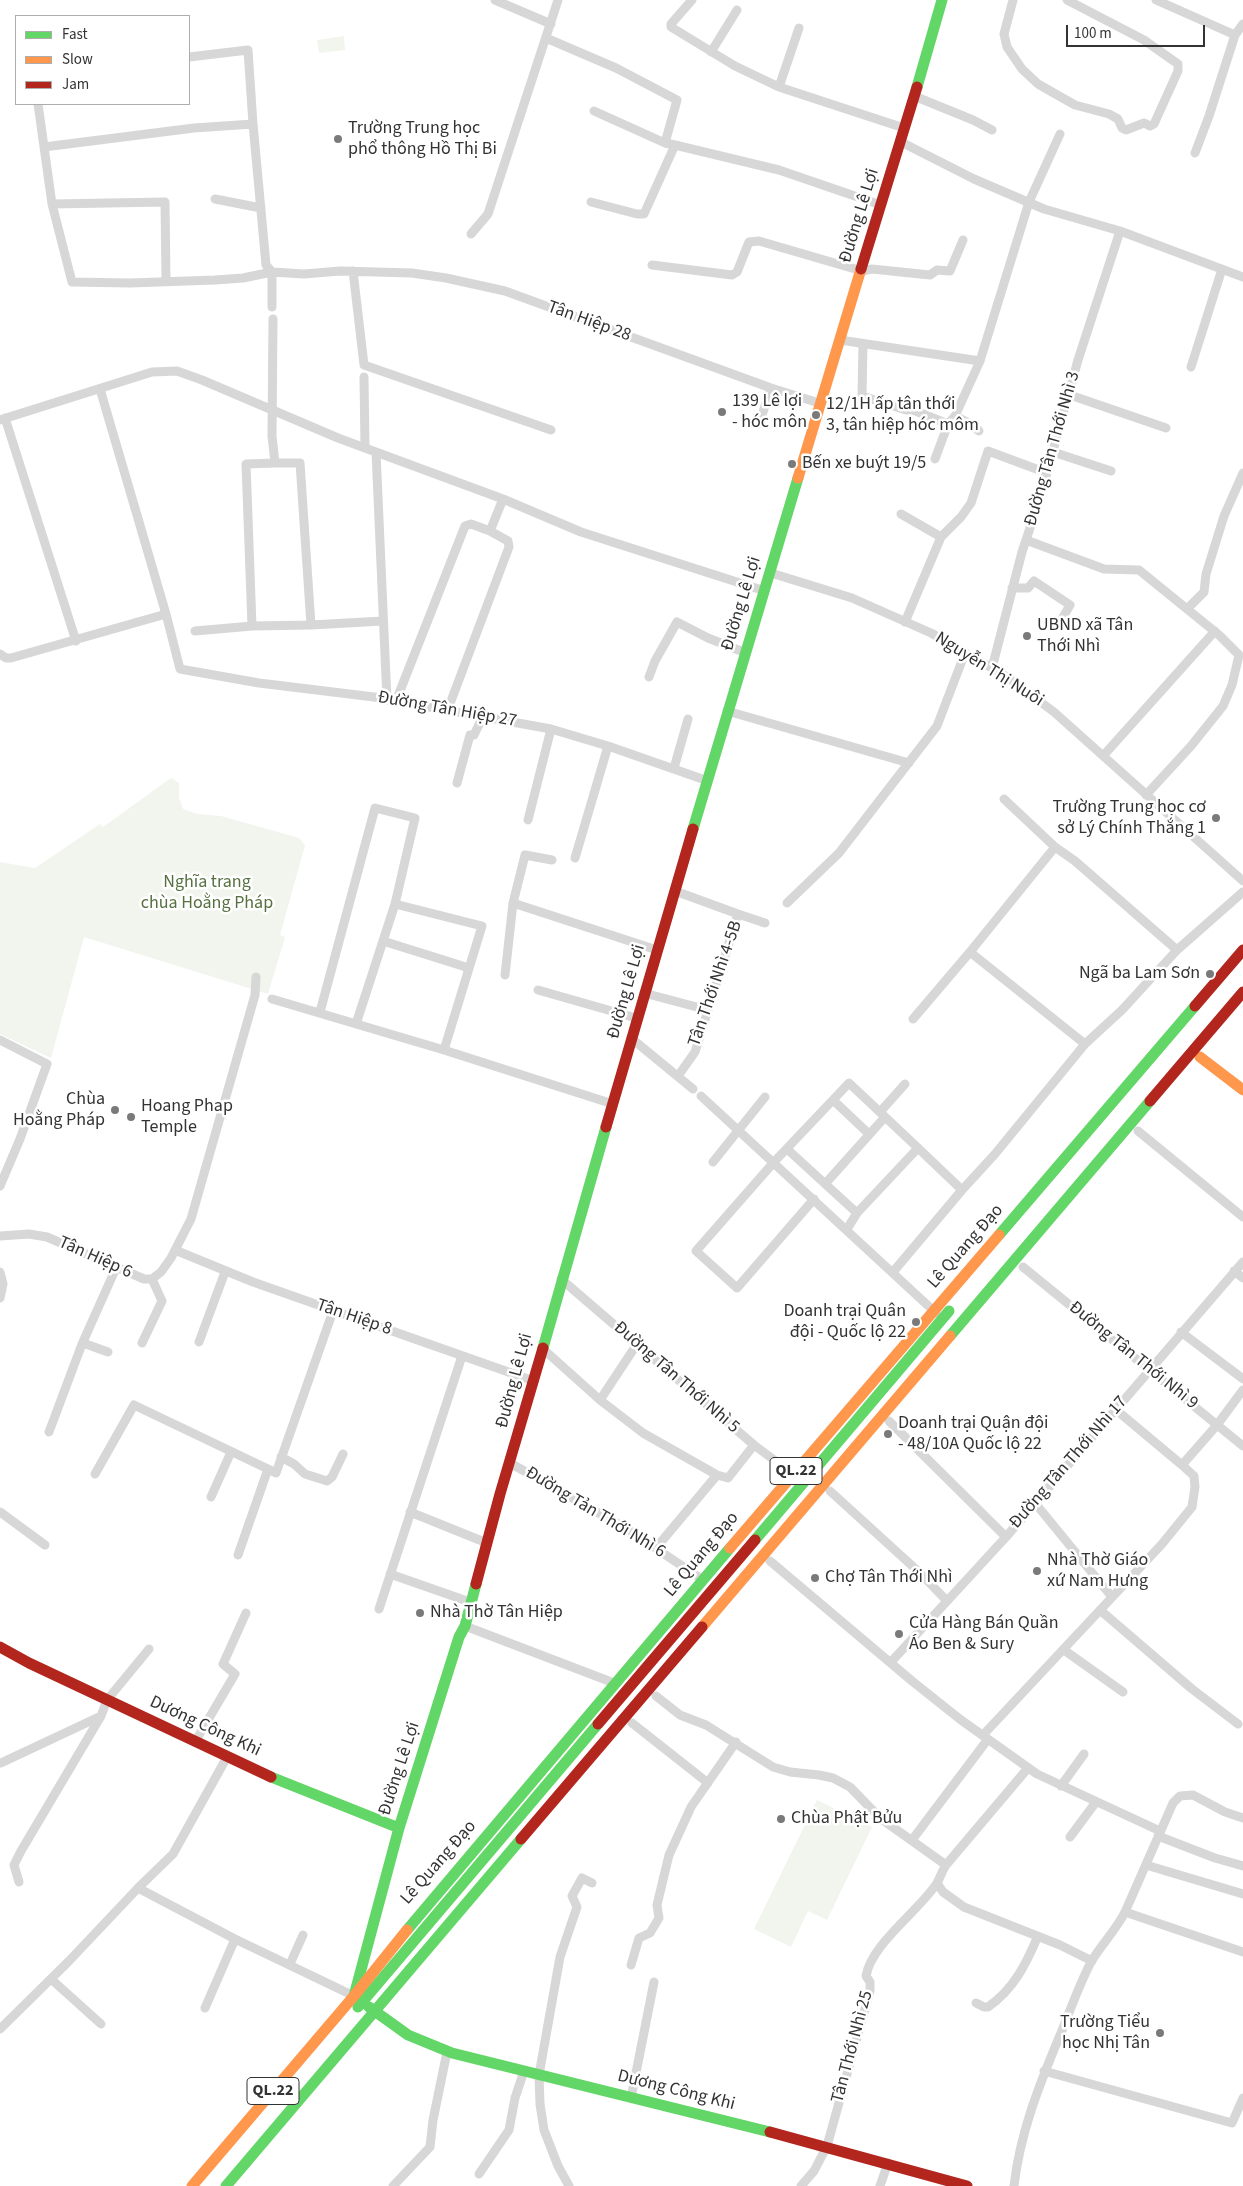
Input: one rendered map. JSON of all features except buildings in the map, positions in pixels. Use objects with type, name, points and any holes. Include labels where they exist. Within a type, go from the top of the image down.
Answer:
[{"type":"main road","name":"Đường Lê Lợi","points":[[358,1998],[399,1828],[459,1638],[465,1626],[500,1494],[534,1381],[561,1278],[613,1104],[636,1018],[727,712],[771,573],[819,403],[862,270],[942,0]]},
{"type":"main road","name":"Lê Quang Đạo","points":[[192,2186],[358,1998],[938,1315],[1243,950]]},
{"type":"main road","name":"Lê Quang Đạo","points":[[206,2186],[358,1998],[437,1892],[614,1683],[793,1474],[938,1315],[1243,964]]},
{"type":"main road","name":"QL.22","points":[[231,2185],[1243,992]]},
{"type":"main road","name":"QL.22","points":[[377,2015],[632,1724],[1243,1007]]},
{"type":"main road","points":[[1200,1057],[1243,1090]]},
{"type":"main road","name":"Dương Công Khi","points":[[0,1647],[227,1757],[399,1828]]},
{"type":"main road","name":"Dương Công Khi","points":[[358,1998],[377,2015],[404,2032],[447,2052],[826,2146],[967,2186]]},
{"type":"street","points":[[495,0],[551,24]]},
{"type":"street","points":[[471,234],[488,214],[558,0]]},
{"type":"street","points":[[692,0],[671,24],[671,27],[711,52],[779,87],[904,128]]},
{"type":"street","points":[[1013,0],[1005,27],[1005,40],[1010,53],[1030,77],[1075,106],[1118,119],[1122,128],[1126,130],[1144,123],[1150,126],[1154,124],[1178,71],[1178,64],[1144,40],[1066,0]]},
{"type":"street","points":[[1156,0],[1235,35]]},
{"type":"street","points":[[711,52],[737,10]]},
{"type":"street","points":[[1195,153],[1210,116],[1235,35],[1243,24]]},
{"type":"street","points":[[779,87],[799,28]]},
{"type":"street","points":[[546,38],[616,68],[677,100],[665,142]]},
{"type":"street","points":[[190,58],[248,50],[266,265],[272,272],[272,307]]},
{"type":"street","points":[[914,96],[973,120],[992,130]]},
{"type":"street","points":[[38,105],[52,204],[165,202],[166,280]]},
{"type":"street","points":[[594,111],[665,142],[778,170],[881,206]]},
{"type":"street","points":[[44,147],[194,128],[253,124]]},
{"type":"street","points":[[935,459],[948,424],[955,416],[980,360],[1029,202],[1060,134]]},
{"type":"street","points":[[901,142],[974,179],[1029,202],[1120,231],[1243,277]]},
{"type":"street","points":[[591,202],[637,214],[644,214],[675,145]]},
{"type":"street","points":[[215,199],[260,208]]},
{"type":"street","name":"Tân Hiệp 28","points":[[52,204],[72,282],[130,283],[243,278],[272,272],[304,274],[352,271],[412,272],[505,292],[771,388],[819,403]]},
{"type":"street","name":"Đường Tân Thới Nhì 3","points":[[992,668],[1012,588],[1070,395],[1078,360],[1120,231]]},
{"type":"street","points":[[652,265],[732,275],[737,272],[749,242],[759,241],[862,270],[930,275],[937,270],[950,272],[962,240]]},
{"type":"street","points":[[1191,367],[1222,269]]},
{"type":"street","points":[[352,271],[364,365],[550,430]]},
{"type":"street","points":[[272,319],[272,436],[275,463]]},
{"type":"street","points":[[840,340],[980,360]]},
{"type":"street","points":[[863,344],[862,396],[906,410],[913,410],[948,424]]},
{"type":"street","points":[[76,641],[2,419],[152,372],[177,371],[364,448],[503,499],[581,532],[765,591]]},
{"type":"street","points":[[364,377],[364,448]]},
{"type":"street","points":[[759,424],[771,388]]},
{"type":"street","points":[[0,654],[6,658],[11,658],[166,614],[100,389]]},
{"type":"street","points":[[1070,395],[1166,428]]},
{"type":"street","points":[[955,416],[971,424],[979,431]]},
{"type":"street","points":[[905,622],[941,537],[961,517],[971,503],[988,451],[1047,473]]},
{"type":"street","points":[[376,452],[383,621],[392,700]]},
{"type":"street","points":[[1053,452],[1111,471]]},
{"type":"street","points":[[252,626],[246,464],[275,463],[300,463],[311,625]]},
{"type":"street","points":[[1187,609],[1204,592],[1206,574],[1224,516],[1243,473]]},
{"type":"street","points":[[490,531],[503,499]]},
{"type":"street","points":[[901,514],[941,537]]},
{"type":"street","points":[[392,700],[465,526],[471,524],[490,531],[508,541],[509,547],[448,709]]},
{"type":"street","points":[[1026,540],[1104,569],[1139,570],[1241,651],[1232,685],[1223,706],[1191,746],[1146,795]]},
{"type":"street","name":"Nguyễn Thị Nuôi","points":[[771,573],[852,598],[931,633],[992,668],[1054,712],[1243,882]]},
{"type":"street","points":[[1012,588],[1028,588],[1034,581],[1070,605],[1062,619]]},
{"type":"street","name":"Đường Tân Hiệp 27","points":[[166,614],[180,669],[259,683],[448,709],[551,729],[608,746],[708,781]]},
{"type":"street","points":[[195,631],[252,626],[383,621]]},
{"type":"street","points":[[649,677],[655,661],[676,622],[708,638],[746,653]]},
{"type":"street","points":[[1103,756],[1215,631]]},
{"type":"street","points":[[788,903],[839,853],[937,726],[965,653]]},
{"type":"street","points":[[727,712],[909,763]]},
{"type":"street","points":[[457,783],[470,735],[474,735],[483,716]]},
{"type":"street","points":[[674,768],[688,719]]},
{"type":"street","points":[[528,820],[551,729]]},
{"type":"street","points":[[575,858],[608,746]]},
{"type":"street","points":[[1004,799],[1055,847],[1075,861],[1177,950]]},
{"type":"street","points":[[320,1012],[375,808],[415,818],[395,904],[356,1024]]},
{"type":"street","points":[[913,1019],[1055,847]]},
{"type":"street","points":[[505,975],[513,903],[525,855],[552,860]]},
{"type":"street","points":[[675,891],[738,914]]},
{"type":"street","points":[[893,1272],[1085,1044],[1122,1010],[1177,950],[1243,892]]},
{"type":"street","points":[[513,903],[657,950]]},
{"type":"street","points":[[395,904],[482,926],[444,1050]]},
{"type":"street","name":"Tân Thới Nhì 4-5B","points":[[678,1076],[695,1052],[738,914],[765,923]]},
{"type":"street","points":[[383,941],[469,968]]},
{"type":"street","points":[[970,952],[1085,1044]]},
{"type":"street","name":"Tân Hiệp 6","points":[[0,1236],[29,1234],[47,1237],[136,1277],[152,1279],[161,1272],[191,1219],[255,995],[256,977]]},
{"type":"street","points":[[538,990],[636,1018]]},
{"type":"street","points":[[644,993],[708,1010]]},
{"type":"street","points":[[272,999],[444,1050],[613,1104]]},
{"type":"street","points":[[631,1038],[693,1089]]},
{"type":"street","points":[[0,1040],[47,1064],[20,1139],[0,1186]]},
{"type":"street","points":[[814,1199],[737,1288],[696,1251],[774,1162],[849,1083],[962,1190]]},
{"type":"street","points":[[825,1184],[870,1134],[882,1114],[905,1084]]},
{"type":"street","points":[[701,1096],[938,1315]]},
{"type":"street","points":[[713,1162],[766,1097]]},
{"type":"street","points":[[833,1100],[870,1134]]},
{"type":"street","points":[[1138,1132],[1243,1216]]},
{"type":"street","points":[[847,1229],[857,1214],[918,1148]]},
{"type":"street","points":[[787,1149],[857,1214]]},
{"type":"street","name":"Tân Hiệp 8","points":[[175,1250],[225,1272],[534,1381]]},
{"type":"street","name":"Đường Tân Thới Nhì 17","points":[[891,1662],[1006,1537],[1234,1270],[1243,1262]]},
{"type":"street","name":"Đường Tân Thới Nhì 9","points":[[1023,1267],[1243,1446]]},
{"type":"street","points":[[49,1432],[83,1343],[116,1268]]},
{"type":"street","points":[[1234,1270],[1243,1278]]},
{"type":"street","points":[[0,1272],[3,1284],[0,1298]]},
{"type":"street","points":[[199,1342],[225,1272]]},
{"type":"street","name":"Đường Tân Thới Nhì 5","points":[[561,1278],[754,1445],[793,1474]]},
{"type":"street","points":[[142,1343],[162,1300],[152,1279]]},
{"type":"street","points":[[95,1474],[134,1405],[276,1473],[333,1311]]},
{"type":"street","points":[[1181,1332],[1243,1379]]},
{"type":"street","points":[[83,1343],[108,1352]]},
{"type":"street","points":[[600,1400],[637,1344]]},
{"type":"street","points":[[542,1348],[600,1400],[643,1433],[717,1475],[728,1478],[754,1445]]},
{"type":"street","points":[[379,1609],[462,1356]]},
{"type":"street","points":[[1182,1465],[1217,1425],[1243,1390]]},
{"type":"street","points":[[912,1840],[985,1737],[1162,1544],[1192,1507],[1195,1487],[1194,1476],[1115,1409]]},
{"type":"street","points":[[889,1421],[1006,1537]]},
{"type":"street","points":[[212,1497],[231,1452]]},
{"type":"street","points":[[281,1457],[294,1464],[305,1474],[327,1481],[332,1477],[343,1454]]},
{"type":"street","name":"Đường Tản Thới Nhì 6","points":[[510,1463],[627,1529],[703,1580]]},
{"type":"street","points":[[238,1555],[268,1469]]},
{"type":"street","points":[[656,1548],[717,1475]]},
{"type":"street","points":[[830,1490],[920,1572],[947,1601]]},
{"type":"street","points":[[1035,1503],[1112,1597]]},
{"type":"street","points":[[0,1512],[45,1545]]},
{"type":"street","points":[[410,1512],[487,1543]]},
{"type":"street","points":[[770,1561],[912,1681],[1028,1768],[1159,1834],[1215,1858],[1243,1866]]},
{"type":"street","points":[[390,1574],[470,1602]]},
{"type":"street","points":[[1100,1610],[1192,1689],[1238,1724]]},
{"type":"street","points":[[195,1742],[235,1674],[223,1664],[246,1613]]},
{"type":"street","points":[[465,1626],[614,1683]]},
{"type":"street","points":[[19,1882],[14,1865],[102,1716],[107,1700],[149,1649]]},
{"type":"street","points":[[1064,1650],[1123,1692]]},
{"type":"street","points":[[656,1696],[680,1715],[706,1725],[773,1766],[790,1772],[819,1774],[833,1778],[850,1787],[880,1818],[946,1866]]},
{"type":"street","points":[[1,1762],[102,1716]]},
{"type":"street","points":[[632,1724],[708,1784]]},
{"type":"street","points":[[631,1965],[639,1938],[650,1932],[659,1918],[657,1905],[669,1855],[691,1808],[736,1742]]},
{"type":"street","points":[[1061,1786],[1084,1754]]},
{"type":"street","points":[[0,2029],[52,1979],[138,1888],[173,1854],[227,1757]]},
{"type":"street","name":"Tân Thới Nhì 25","points":[[801,2186],[814,2171],[826,2146],[870,1991],[870,1982],[866,1976],[868,1969],[877,1953],[937,1883],[946,1866],[1028,1768]]},
{"type":"street","points":[[1014,2186],[1023,2134],[1044,2071],[1092,1961],[1118,1927],[1172,1803],[1180,1796],[1193,1795],[1225,1812],[1243,1818]]},
{"type":"street","points":[[1070,1837],[1096,1802]]},
{"type":"street","points":[[1146,1865],[1243,1894]]},
{"type":"street","points":[[569,2186],[558,2166],[544,2130],[540,2104],[539,2075],[560,1957],[576,1907],[572,1896],[582,1878],[592,1883]]},
{"type":"street","points":[[937,1883],[943,1892],[964,1907],[1038,1936],[1092,1961]]},
{"type":"street","points":[[138,1888],[235,1939],[358,1998]]},
{"type":"street","points":[[1125,1912],[1243,1952]]},
{"type":"street","points":[[290,1964],[304,1935]]},
{"type":"street","points":[[976,2003],[988,2007],[998,2000],[1015,1982],[1038,1936]]},
{"type":"street","points":[[205,2008],[235,1939]]},
{"type":"street","points":[[52,1979],[101,2024]]},
{"type":"street","points":[[631,2098],[654,1982]]},
{"type":"street","points":[[393,2186],[430,2147],[433,2120],[447,2052]]},
{"type":"street","points":[[479,2174],[509,2130],[515,2098],[524,2071]]},
{"type":"street","points":[[1044,2071],[1232,2123],[1243,2098]]},
{"type":"street","points":[[880,2186],[888,2163]]},
{"type":"green space","points":[[344,36],[345,50],[319,53],[317,40]]},
{"type":"green space","name":"Nghĩa trang chùa Hoằng Pháp","points":[[171,778],[179,783],[179,798],[183,809],[197,814],[221,816],[299,838],[305,845],[280,935],[285,937],[268,994],[84,937],[51,1058],[0,1034],[0,862],[35,868],[100,824],[103,827]]},
{"type":"green space","points":[[817,1800],[872,1827],[827,1920],[808,1911],[791,1947],[754,1929]]},
{"type":"traffic: fast","points":[[917,87],[942,0]]},
{"type":"traffic: fast","points":[[693,829],[798,478]]},
{"type":"traffic: fast","points":[[999,1235],[1195,1006]]},
{"type":"traffic: fast","points":[[950,1336],[1150,1101]]},
{"type":"traffic: fast","points":[[543,1348],[606,1127]]},
{"type":"traffic: fast","points":[[755,1540],[949,1311]]},
{"type":"traffic: fast","points":[[407,1930],[730,1548]]},
{"type":"traffic: fast","points":[[354,1996],[399,1828],[459,1637],[465,1626],[476,1584]]},
{"type":"traffic: fast","points":[[358,2007],[598,1724]]},
{"type":"traffic: fast","points":[[271,1777],[399,1828]]},
{"type":"traffic: fast","points":[[226,2186],[521,1839]]},
{"type":"traffic: fast","points":[[369,2007],[408,2035],[452,2053],[770,2132]]},
{"type":"traffic: slow","points":[[798,478],[861,269]]},
{"type":"traffic: slow","points":[[1200,1057],[1243,1090]]},
{"type":"traffic: slow","points":[[730,1548],[999,1235]]},
{"type":"traffic: slow","points":[[702,1627],[950,1336]]},
{"type":"traffic: slow","points":[[192,2186],[354,1996],[407,1930]]},
{"type":"traffic: jam","points":[[861,269],[917,87]]},
{"type":"traffic: jam","points":[[606,1127],[693,829]]},
{"type":"traffic: jam","points":[[1195,1006],[1243,950]]},
{"type":"traffic: jam","points":[[1150,1101],[1243,992]]},
{"type":"traffic: jam","points":[[476,1584],[543,1348]]},
{"type":"traffic: jam","points":[[598,1724],[755,1540]]},
{"type":"traffic: jam","points":[[521,1839],[702,1627]]},
{"type":"traffic: jam","points":[[0,1647],[29,1663],[271,1777]]},
{"type":"traffic: jam","points":[[770,2132],[967,2186]]},
{"type":"place","name":"Trường Trung học phổ thông Hồ Thị Bi","points":[[338,139]]},
{"type":"place","name":"139 Lê lợi - hóc môn","points":[[722,412]]},
{"type":"place","name":"12/1H ấp tân thới 3, tân hiệp hóc môm","points":[[816,415]]},
{"type":"place","name":"Bến xe buýt 19/5","points":[[792,464]]},
{"type":"place","name":"UBND xã Tân Thới Nhì","points":[[1027,636]]},
{"type":"place","name":"Trường Trung học cơ sở Lý Chính Thắng 1","points":[[1216,818]]},
{"type":"place","name":"Ngã ba Lam Sơn","points":[[1210,974]]},
{"type":"place","name":"Chùa Hoằng Pháp","points":[[115,1110]]},
{"type":"place","name":"Hoang Phap Temple","points":[[131,1117]]},
{"type":"place","name":"Doanh trại Quân đội - Quốc lộ 22","points":[[916,1322]]},
{"type":"place","name":"Doanh trại Quận đội - 48/10A Quốc lộ 22","points":[[888,1434]]},
{"type":"place","name":"Nhà Thờ Giáo xứ Nam Hưng","points":[[1037,1571]]},
{"type":"place","name":"Chợ Tân Thới Nhì","points":[[815,1578]]},
{"type":"place","name":"Nhà Thờ Tân Hiệp","points":[[420,1613]]},
{"type":"place","name":"Cửa Hàng Bán Quần Áo Ben & Sury","points":[[899,1634]]},
{"type":"place","name":"Chùa Phật Bửu","points":[[781,1819]]},
{"type":"place","name":"Trường Tiểu học Nhị Tân","points":[[1160,2033]]}]
